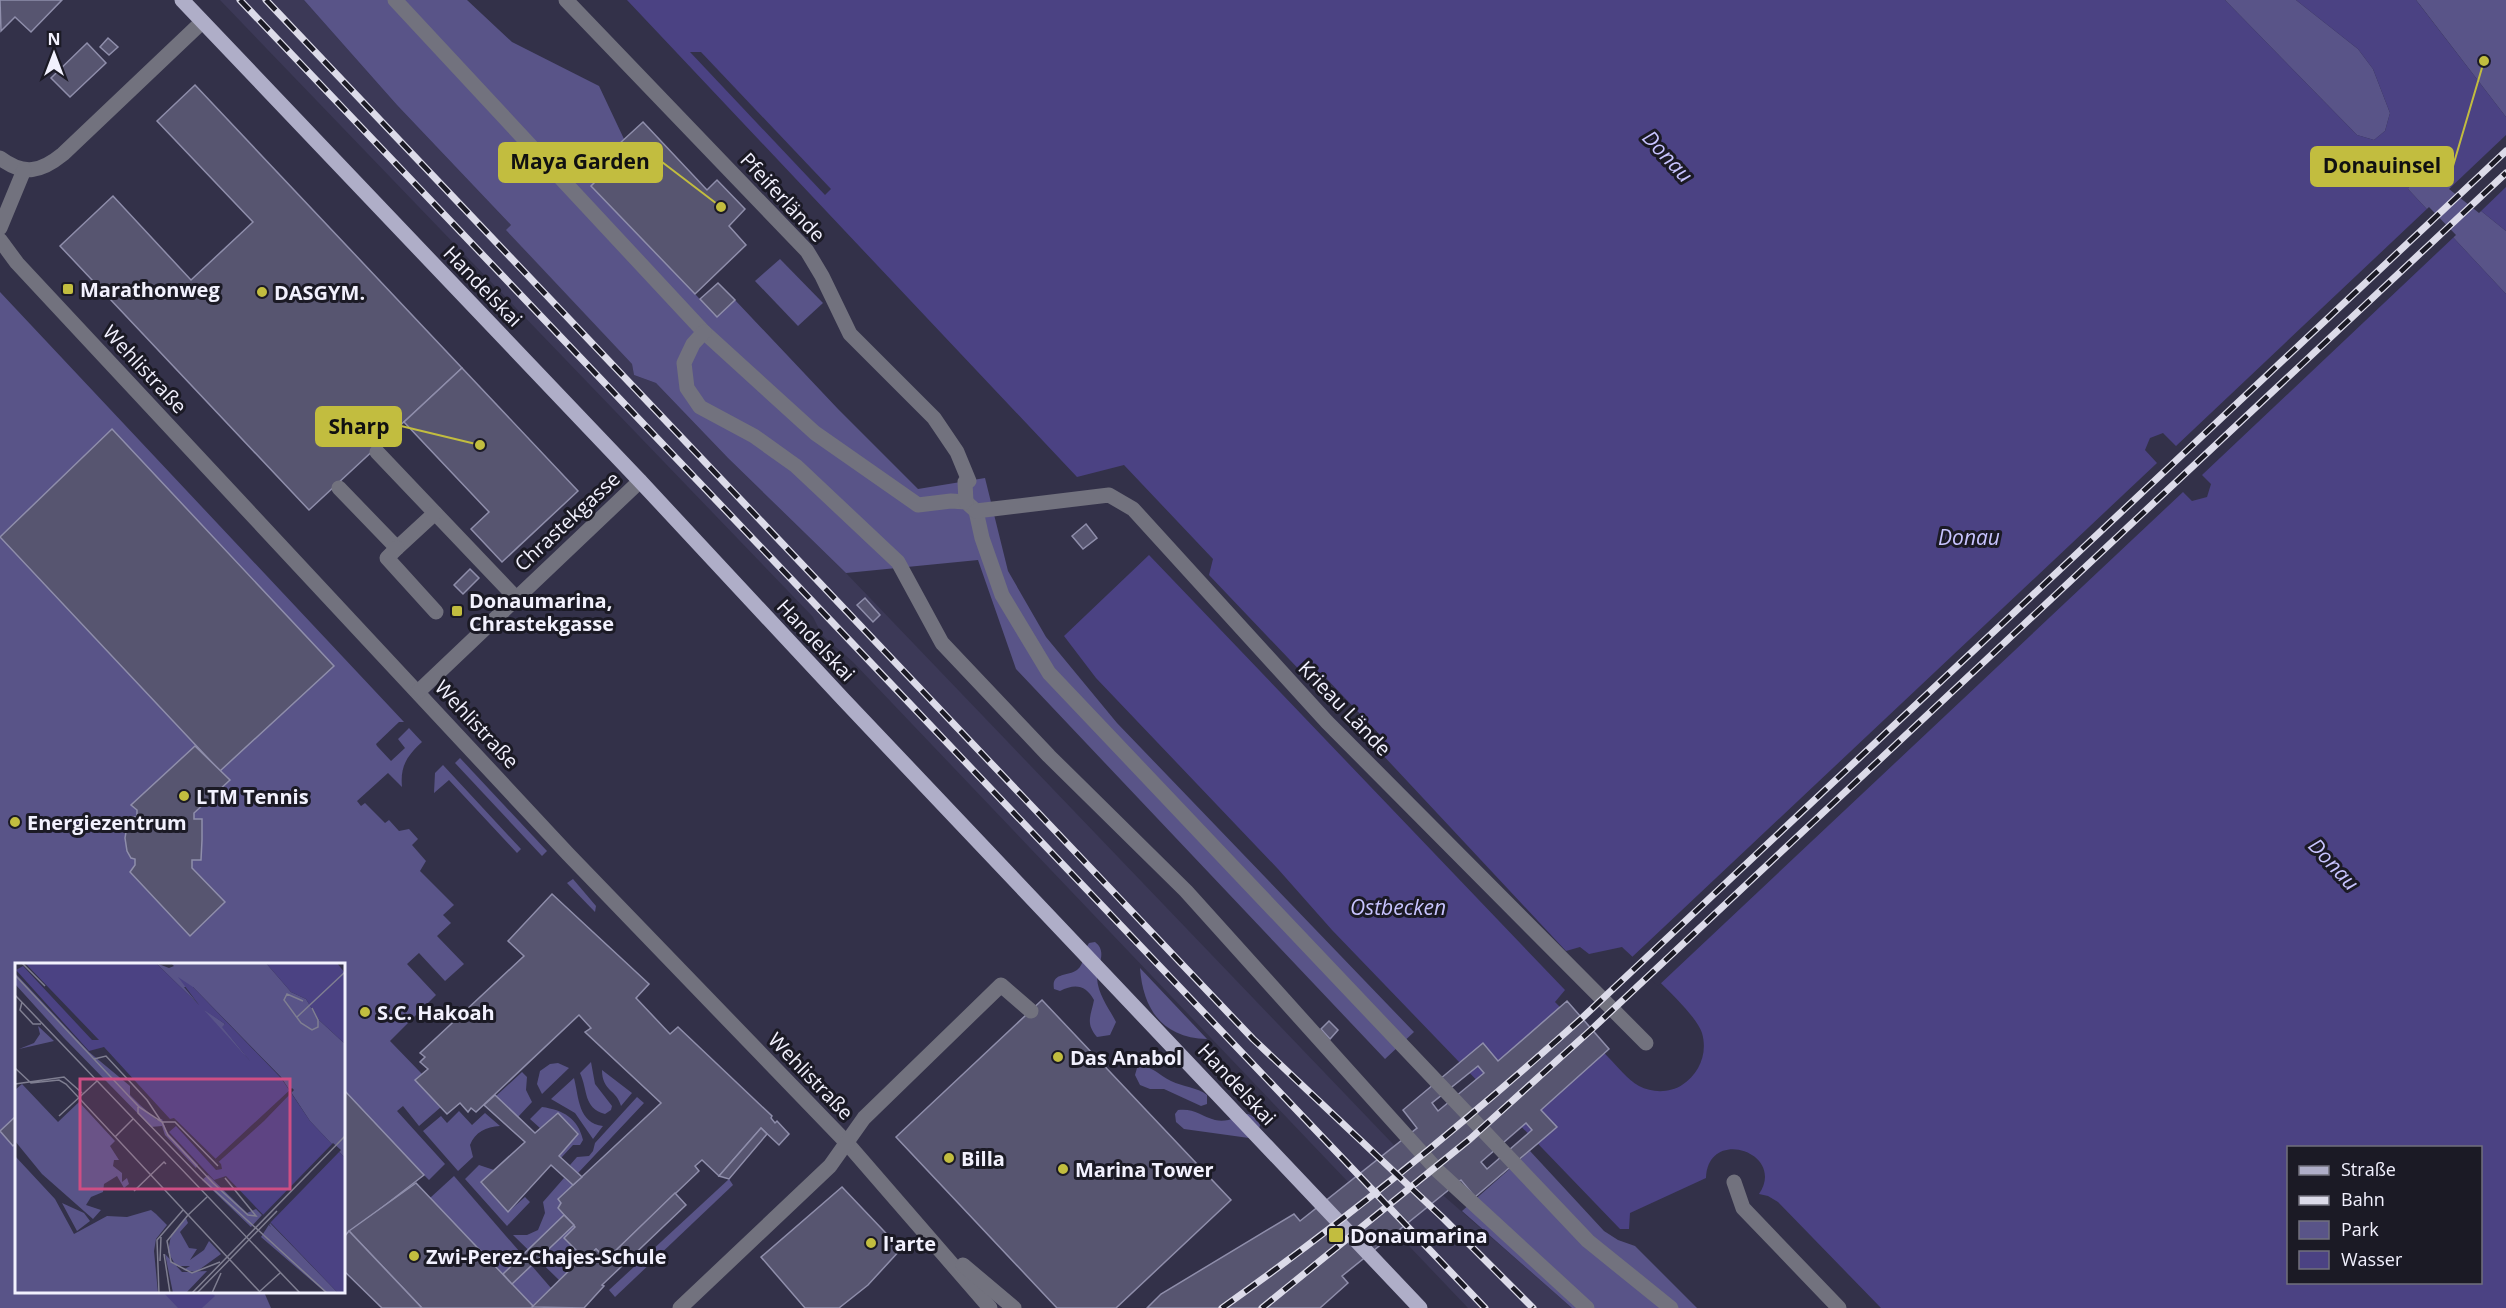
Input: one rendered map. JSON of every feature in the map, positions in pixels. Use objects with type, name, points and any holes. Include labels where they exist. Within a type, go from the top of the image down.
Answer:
[{"type":"main road","name":"Handelskai","points":[[182,0],[640,481],[843,699],[1420,1308]]},
{"type":"street","name":"Krieau Lände","points":[[394,0],[705,332],[815,433],[918,505],[951,501],[971,506],[1109,495],[1133,509],[1327,722],[1646,1043]]},
{"type":"street","name":"Pfeiferlände","points":[[566,0],[807,251],[822,276],[850,334],[934,418],[957,452],[969,481],[965,482],[971,506],[1002,595],[1048,673],[1580,1233],[1671,1308]]},
{"type":"street","points":[[0,158],[24,170],[46,168],[202,21]]},
{"type":"street","points":[[0,228],[24,170]]},
{"type":"street","name":"Wehlistraße","points":[[0,240],[17,263],[568,854],[846,1142],[990,1308]]},
{"type":"street","points":[[705,332],[693,344],[684,363],[687,388],[700,407],[754,436],[796,466],[898,562],[942,643],[1048,756],[1186,891],[1438,1172],[1587,1308]]},
{"type":"street","points":[[377,452],[516,598]]},
{"type":"street","name":"Chrastekgasse","points":[[418,692],[640,481]]},
{"type":"street","points":[[339,488],[397,548]]},
{"type":"street","points":[[435,513],[387,558],[436,612]]},
{"type":"street","points":[[680,1308],[830,1166],[864,1118],[1001,985],[1031,1011]]},
{"type":"street","points":[[1734,1182],[1743,1208],[1839,1308]]},
{"type":"street","name":"Wehlistraße","points":[[926,1234],[1014,1308]]},
{"type":"shaded area","points":[[220,0],[304,0],[397,105],[511,225],[507,230],[632,364],[634,375],[656,383],[728,458],[846,573],[1437,1190],[1572,1308],[1468,1308],[853,662],[822,635],[813,617]]},
{"type":"green space","points":[[304,0],[467,0],[512,42],[599,86],[624,139],[594,167],[602,175],[592,186],[717,317],[735,300],[838,409],[918,489],[985,478],[1008,571],[1046,637],[1117,723],[1414,1032],[1385,1059],[1016,669],[978,560],[846,573],[728,458],[656,383],[634,375],[632,364],[506,230],[511,225],[397,105]]},
{"type":"green space","points":[[2225,0],[2296,0],[2358,49],[2373,69],[2390,113],[2385,131],[2374,140],[2357,135]]},
{"type":"green space","points":[[2416,0],[2506,0],[2506,117],[2420,5]]},
{"type":"green space","points":[[2424,171],[2439,177],[2506,231],[2506,294],[2408,189],[2411,177]]},
{"type":"green space","points":[[780,259],[823,303],[798,326],[755,281]]},
{"type":"green space","name":"LTM Tennis","points":[[0,292],[404,722],[399,722],[376,744],[391,761],[405,748],[398,739],[409,728],[422,742],[412,752],[403,767],[402,787],[388,773],[357,801],[361,806],[365,803],[385,823],[389,820],[399,831],[409,829],[418,839],[412,845],[426,861],[420,871],[454,905],[443,915],[451,923],[437,936],[464,964],[445,981],[419,953],[407,964],[436,995],[390,1041],[422,1074],[415,1080],[441,1107],[419,1126],[403,1106],[397,1111],[445,1164],[429,1180],[424,1175],[345,1236],[345,963],[15,963],[15,1293],[264,1293],[271,1308],[0,1308]]},
{"type":"green space","points":[[460,758],[547,851],[542,856],[455,763]]},
{"type":"green space","points":[[443,765],[521,849],[517,853],[449,780],[434,793],[435,773]]},
{"type":"green space","points":[[573,879],[596,906],[595,912],[567,883]]},
{"type":"green space","points":[[1095,942],[1101,950],[1097,973],[1098,984],[1116,1022],[1110,1035],[1097,1037],[1090,1023],[1094,1000],[1091,995],[1084,988],[1075,986],[1060,991],[1054,989],[1057,977],[1077,970],[1083,961],[1089,943]]},
{"type":"green space","points":[[1140,968],[1207,1039],[1178,1033],[1158,1019],[1146,997]]},
{"type":"green space","points":[[591,1062],[595,1084],[612,1106],[611,1110],[605,1114],[590,1103],[580,1073]]},
{"type":"green space","points":[[558,1063],[569,1068],[542,1094],[537,1084],[540,1071],[550,1064]]},
{"type":"green space","points":[[1141,1066],[1176,1083],[1203,1092],[1207,1095],[1207,1104],[1201,1106],[1164,1089],[1150,1089],[1140,1085],[1135,1075],[1137,1068]]},
{"type":"green space","points":[[602,1070],[632,1093],[621,1106],[604,1082]]},
{"type":"green space","points":[[522,1072],[527,1077],[526,1090],[532,1102],[518,1117],[496,1096]]},
{"type":"green space","points":[[574,1078],[584,1115],[595,1124],[603,1126],[593,1139],[575,1113],[551,1099]]},
{"type":"green space","points":[[637,1097],[644,1103],[578,1173],[570,1165],[577,1157],[589,1156],[595,1143]]},
{"type":"green space","points":[[542,1107],[557,1110],[568,1116],[581,1132],[583,1140],[580,1145],[573,1145],[561,1158],[559,1156],[578,1133],[558,1113],[540,1128],[530,1119]]},
{"type":"green space","points":[[1178,1110],[1193,1111],[1220,1121],[1248,1114],[1255,1117],[1260,1125],[1258,1134],[1249,1138],[1184,1129],[1176,1122],[1175,1114]]},
{"type":"green space","points":[[459,1111],[472,1125],[485,1113],[500,1126],[486,1129],[475,1137],[470,1145],[473,1157],[458,1171],[423,1131],[441,1116],[447,1123]]},
{"type":"green space","points":[[1530,1151],[1604,1231],[1618,1240],[1635,1246],[1697,1308],[1572,1308],[1462,1211]]},
{"type":"green space","points":[[479,1165],[494,1170],[481,1183],[508,1212],[525,1197],[530,1202],[507,1226],[465,1179]]},
{"type":"green space","points":[[454,1176],[551,1288],[532,1306],[430,1198]]},
{"type":"green space","points":[[564,1178],[573,1185],[558,1199],[561,1203],[558,1208],[575,1227],[565,1238],[583,1257],[559,1280],[513,1235],[527,1235],[538,1230],[545,1213],[543,1202]]},
{"type":"green space","points":[[729,1179],[733,1185],[615,1297],[609,1290]]},
{"type":"water","name":"Donau","points":[[627,0],[2225,0],[2357,135],[2374,140],[2385,131],[2390,113],[2373,69],[2358,49],[2296,0],[2416,0],[2506,117],[2506,231],[2439,177],[2424,171],[2411,177],[2408,189],[2506,294],[2506,1308],[1881,1308],[1778,1202],[1759,1194],[1765,1179],[1763,1167],[1755,1157],[1744,1151],[1731,1149],[1719,1153],[1710,1162],[1706,1178],[1630,1213],[1629,1229],[1620,1229],[1332,930],[1278,869],[1096,678],[1064,636],[1149,555],[1565,990],[1555,1002],[1631,1080],[1644,1088],[1661,1091],[1677,1088],[1688,1080],[1701,1063],[1703,1056],[1704,1041],[1697,1024],[1666,988],[1622,947],[1589,954],[1580,947],[1566,951],[1380,752],[1383,738],[1323,675],[1309,680],[1209,575],[1213,559],[1124,465],[1077,477]]},
{"type":"water","points":[[164,1293],[212,1293],[215,1296],[202,1308],[178,1308]]},
{"type":"pier","points":[[690,52],[701,52],[831,189],[825,195]]},
{"type":"pier","points":[[2506,135],[2506,187],[2479,213],[2449,189]]},
{"type":"pier","points":[[2429,207],[2456,235],[2202,475],[2211,484],[2207,497],[2192,501],[2183,492],[1658,986],[1630,959],[2157,463],[2145,450],[2150,438],[2163,433],[2176,446]]},
{"type":"building","points":[[0,0],[62,0],[31,32],[15,17],[1,31]]},
{"type":"building","points":[[108,38],[118,47],[109,55],[100,47]]},
{"type":"building","points":[[87,43],[106,63],[70,97],[51,78]]},
{"type":"building","points":[[195,85],[462,368],[309,510],[60,246],[113,196],[191,280],[253,222],[157,121]]},
{"type":"building","points":[[643,122],[707,190],[717,180],[745,209],[729,226],[746,245],[695,294],[591,186],[602,175],[594,167]]},
{"type":"building","points":[[718,283],[735,300],[717,317],[700,299]]},
{"type":"building","points":[[462,368],[578,491],[502,562],[471,529],[489,512],[404,422]]},
{"type":"building","points":[[112,429],[334,666],[220,771],[0,537]]},
{"type":"building","points":[[1086,524],[1097,538],[1083,549],[1072,536]]},
{"type":"building","points":[[470,569],[479,578],[463,594],[454,585]]},
{"type":"building","points":[[865,598],[880,615],[873,622],[857,605]]},
{"type":"building","points":[[195,746],[230,780],[194,813],[194,819],[202,819],[202,840],[201,860],[192,860],[192,868],[225,902],[190,936],[130,872],[135,865],[135,859],[131,858],[127,851],[125,838],[127,826],[132,817],[137,817],[137,810],[131,805]]},
{"type":"building","points":[[552,894],[649,984],[636,998],[670,1034],[678,1027],[789,1134],[779,1145],[761,1128],[719,1176],[702,1160],[695,1166],[699,1171],[610,1256],[605,1251],[601,1254],[596,1249],[585,1259],[564,1238],[575,1227],[558,1208],[561,1203],[558,1199],[661,1103],[585,1032],[591,1028],[579,1015],[476,1112],[471,1108],[468,1112],[460,1103],[447,1114],[415,1080],[428,1069],[420,1062],[425,1057],[420,1053],[524,956],[508,941]]},
{"type":"building","name":"Marina Tower","points":[[1042,1000],[1231,1200],[1116,1308],[1057,1308],[896,1137]]},
{"type":"building","name":"Donaumarina","points":[[1567,1001],[1609,1049],[1541,1110],[1557,1127],[1475,1197],[1461,1180],[1342,1276],[1348,1283],[1320,1308],[1147,1308],[1161,1294],[1294,1214],[1300,1221],[1417,1128],[1403,1110],[1483,1043],[1498,1061]],"holes":[[[1478,1066],[1484,1073],[1438,1111],[1432,1103]],[[1526,1123],[1532,1130],[1487,1169],[1481,1162]]]},
{"type":"building","points":[[1329,1021],[1338,1030],[1330,1039],[1321,1029]]},
{"type":"building","points":[[345,1091],[424,1175],[345,1236]]},
{"type":"building","points":[[495,1095],[535,1133],[558,1113],[578,1134],[559,1156],[582,1177],[573,1185],[551,1165],[508,1212],[481,1182],[525,1142],[484,1105]]},
{"type":"building","points":[[15,1117],[15,1144],[13,1146],[0,1131]]},
{"type":"building","points":[[761,1128],[767,1134],[729,1179],[719,1176]]},
{"type":"building","name":"Zwi-Perez-Chajes-Schule","points":[[416,1183],[533,1306],[532,1308],[422,1308],[349,1231]]},
{"type":"building","points":[[842,1187],[901,1249],[868,1285],[839,1308],[805,1308],[761,1257]]},
{"type":"building","points":[[675,1193],[686,1205],[602,1285],[604,1286],[584,1308],[532,1307],[583,1257],[585,1259],[596,1249],[601,1254],[605,1251],[610,1256]]},
{"type":"building","points":[[564,1215],[574,1225],[512,1284],[503,1274]]},
{"type":"building","points":[[349,1231],[422,1308],[382,1308],[345,1272],[345,1236]]},
{"type":"railway","points":[[240,0],[1485,1308]]},
{"type":"railway","points":[[266,0],[1253,1039],[1443,1218],[1533,1308]]},
{"type":"railway","points":[[1222,1308],[1315,1240],[1406,1168],[1582,1018],[2506,151]]},
{"type":"railway","points":[[1262,1308],[1470,1139],[1592,1029],[2506,173]]},
{"type":"place","name":"Donauinsel","points":[[2484,61]]},
{"type":"place","name":"Maya Garden","points":[[721,207]]},
{"type":"place","name":"Marathonweg","points":[[68,289]]},
{"type":"place","name":"DASGYM.","points":[[262,292]]},
{"type":"place","name":"Sharp","points":[[480,445]]},
{"type":"place","name":"Donaumarina, Chrastekgasse","points":[[457,611]]},
{"type":"place","name":"LTM Tennis","points":[[184,796]]},
{"type":"place","name":"Energiezentrum","points":[[15,822]]},
{"type":"place","name":"S.C. Hakoah","points":[[365,1012]]},
{"type":"place","name":"Das Anabol","points":[[1058,1057]]},
{"type":"place","name":"Billa","points":[[949,1158]]},
{"type":"place","name":"Marina Tower","points":[[1063,1169]]},
{"type":"place","name":"Donaumarina","points":[[1336,1235]]},
{"type":"place","name":"l'arte","points":[[871,1243]]},
{"type":"place","name":"Zwi-Perez-Chajes-Schule","points":[[414,1256]]},
{"type":"water label","name":"Ostbecken","points":[[1398,907]]}]
